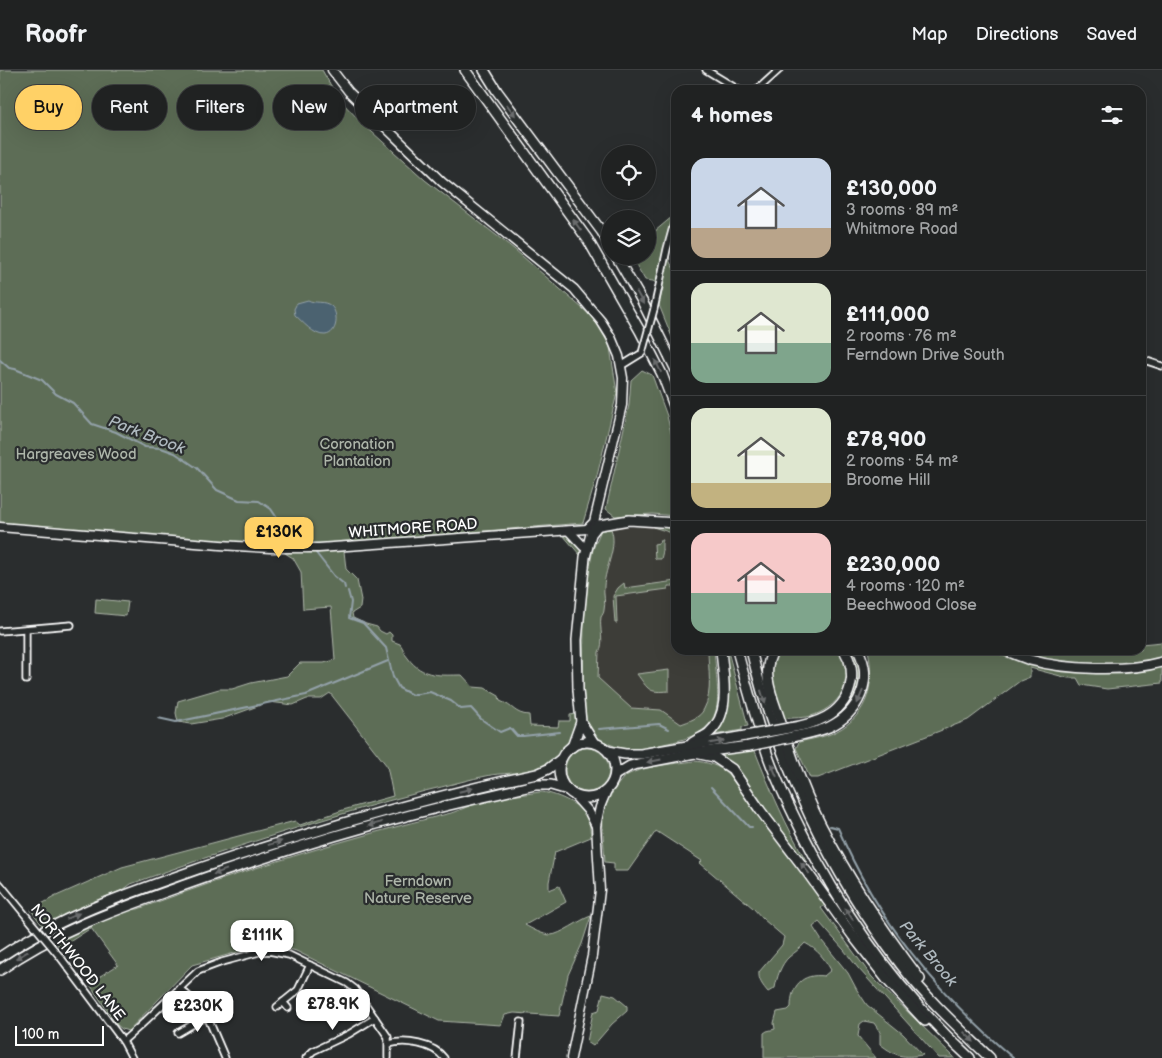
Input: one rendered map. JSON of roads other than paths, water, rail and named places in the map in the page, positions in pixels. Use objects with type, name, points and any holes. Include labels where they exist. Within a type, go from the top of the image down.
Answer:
[{"type":"highway","points":[[465,70],[588,240],[640,331],[662,374],[671,398]]},
{"type":"highway","points":[[484,70],[497,91],[601,231]]},
{"type":"highway","points":[[621,265],[642,301],[670,358]]},
{"type":"highway","points":[[585,566],[582,556],[587,529],[598,525],[629,520],[671,523]]},
{"type":"highway","points":[[572,747],[581,722],[577,640],[585,566],[590,556],[598,525]]},
{"type":"highway","points":[[687,745],[708,733],[714,727],[722,711],[724,701],[721,655]]},
{"type":"highway","points":[[738,655],[751,704],[770,760],[789,806],[816,860],[866,940],[889,971],[929,1018],[970,1058]]},
{"type":"highway","points":[[752,655],[764,699],[784,759],[801,800],[825,849],[855,899],[902,966],[947,1017],[990,1058]]},
{"type":"highway","points":[[772,655],[768,662],[768,684],[795,766],[820,825],[845,870],[884,931],[947,1017]]},
{"type":"highway","points":[[0,970],[59,934],[128,905],[247,862],[422,811],[535,784],[551,785],[583,798],[594,797],[607,790],[615,775],[630,766],[696,753],[748,746],[791,733],[807,724],[826,717],[834,712],[845,700],[851,686],[852,677],[846,655]]},
{"type":"highway","points":[[0,957],[17,945],[60,922],[122,895],[245,852],[419,802],[537,774],[548,769],[561,759],[572,747],[583,742],[594,743],[608,751],[641,754],[745,736],[828,728],[848,714],[857,704],[863,692],[865,674],[860,655]]},
{"type":"highway","points":[[1018,655],[1049,664],[1096,668],[1147,666],[1162,662]]},
{"type":"highway","points":[[581,722],[594,743]]},
{"type":"highway","points":[[608,751],[613,760],[615,775]]},
{"type":"highway","points":[[696,753],[714,757],[732,769],[760,810],[888,981],[911,1008],[962,1058]]},
{"type":"highway","points":[[561,759],[560,776],[571,792]]},
{"type":"main road","points":[[332,70],[349,92],[442,182],[581,296],[612,337],[623,378],[622,404],[594,522],[587,529]]},
{"type":"main road","points":[[598,525],[604,498],[602,486]]},
{"type":"main road","name":"WHITMORE ROAD","points":[[0,527],[270,548],[319,548],[587,529]]},
{"type":"main road","points":[[569,531],[583,546]]},
{"type":"main road","points":[[571,1058],[592,956],[600,890],[596,826],[600,807],[607,790]]},
{"type":"main road","points":[[571,792],[589,812],[596,826]]},
{"type":"street","points":[[706,70],[731,85]]},
{"type":"street","points":[[762,85],[778,70]]},
{"type":"street","points":[[621,366],[642,353],[671,234]]},
{"type":"street","points":[[1146,361],[1162,366]]},
{"type":"street","points":[[0,631],[71,625]]},
{"type":"street","points":[[26,629],[26,680]]},
{"type":"street","name":"NORTHWOOD LANE","points":[[0,884],[60,958],[123,1041],[132,1058]]},
{"type":"street","points":[[123,1041],[198,970],[268,951],[290,955],[347,983],[354,989],[388,1038],[388,1058]]},
{"type":"street","points":[[277,1007],[298,990],[310,965]]},
{"type":"street","points":[[179,988],[201,1007],[207,1016],[225,1058]]},
{"type":"street","points":[[283,1002],[288,1008]]},
{"type":"street","points":[[178,1033],[207,1016]]},
{"type":"street","points":[[306,1058],[313,1051],[350,1034],[375,1018]]},
{"type":"street","points":[[517,1058],[521,1022]]},
{"type":"street","points":[[389,1044],[411,1042],[439,1052],[444,1058]]},
{"type":"water","points":[[308,300],[325,303],[334,309],[336,323],[333,331],[329,334],[321,335],[308,328],[295,315],[294,309],[297,303]]},
{"type":"waterway","name":"Park Brook","points":[[0,360],[9,368],[42,380],[56,394],[73,403],[92,424],[116,432],[145,447],[161,448],[175,453],[197,468],[217,490],[239,500],[259,501],[271,509],[279,521],[309,545]]},
{"type":"waterway","name":"Park Brook","points":[[316,553],[334,576],[344,584],[345,588]]},
{"type":"waterway","name":"Park Brook","points":[[348,591],[351,602],[349,618],[363,623],[386,648],[393,677],[399,688],[412,695],[430,692],[451,701],[461,709],[471,708],[481,719],[500,732],[510,728],[517,736],[560,732]]},
{"type":"waterway","points":[[158,718],[176,722],[306,695],[388,661]]},
{"type":"waterway","name":"Park Brook","points":[[599,729],[659,724],[669,729]]},
{"type":"waterway","name":"Park Brook","points":[[711,787],[749,827],[752,827]]},
{"type":"waterway","name":"Park Brook","points":[[830,826],[838,828],[871,894],[890,924],[912,953],[959,1008],[1013,1058]]},
{"type":"park label","name":"Coronation Plantation","points":[[357,452]]},
{"type":"park label","name":"Hargreaves Wood","points":[[76,454]]},
{"type":"park label","name":"Ferndown Nature Reserve","points":[[418,890]]}]
